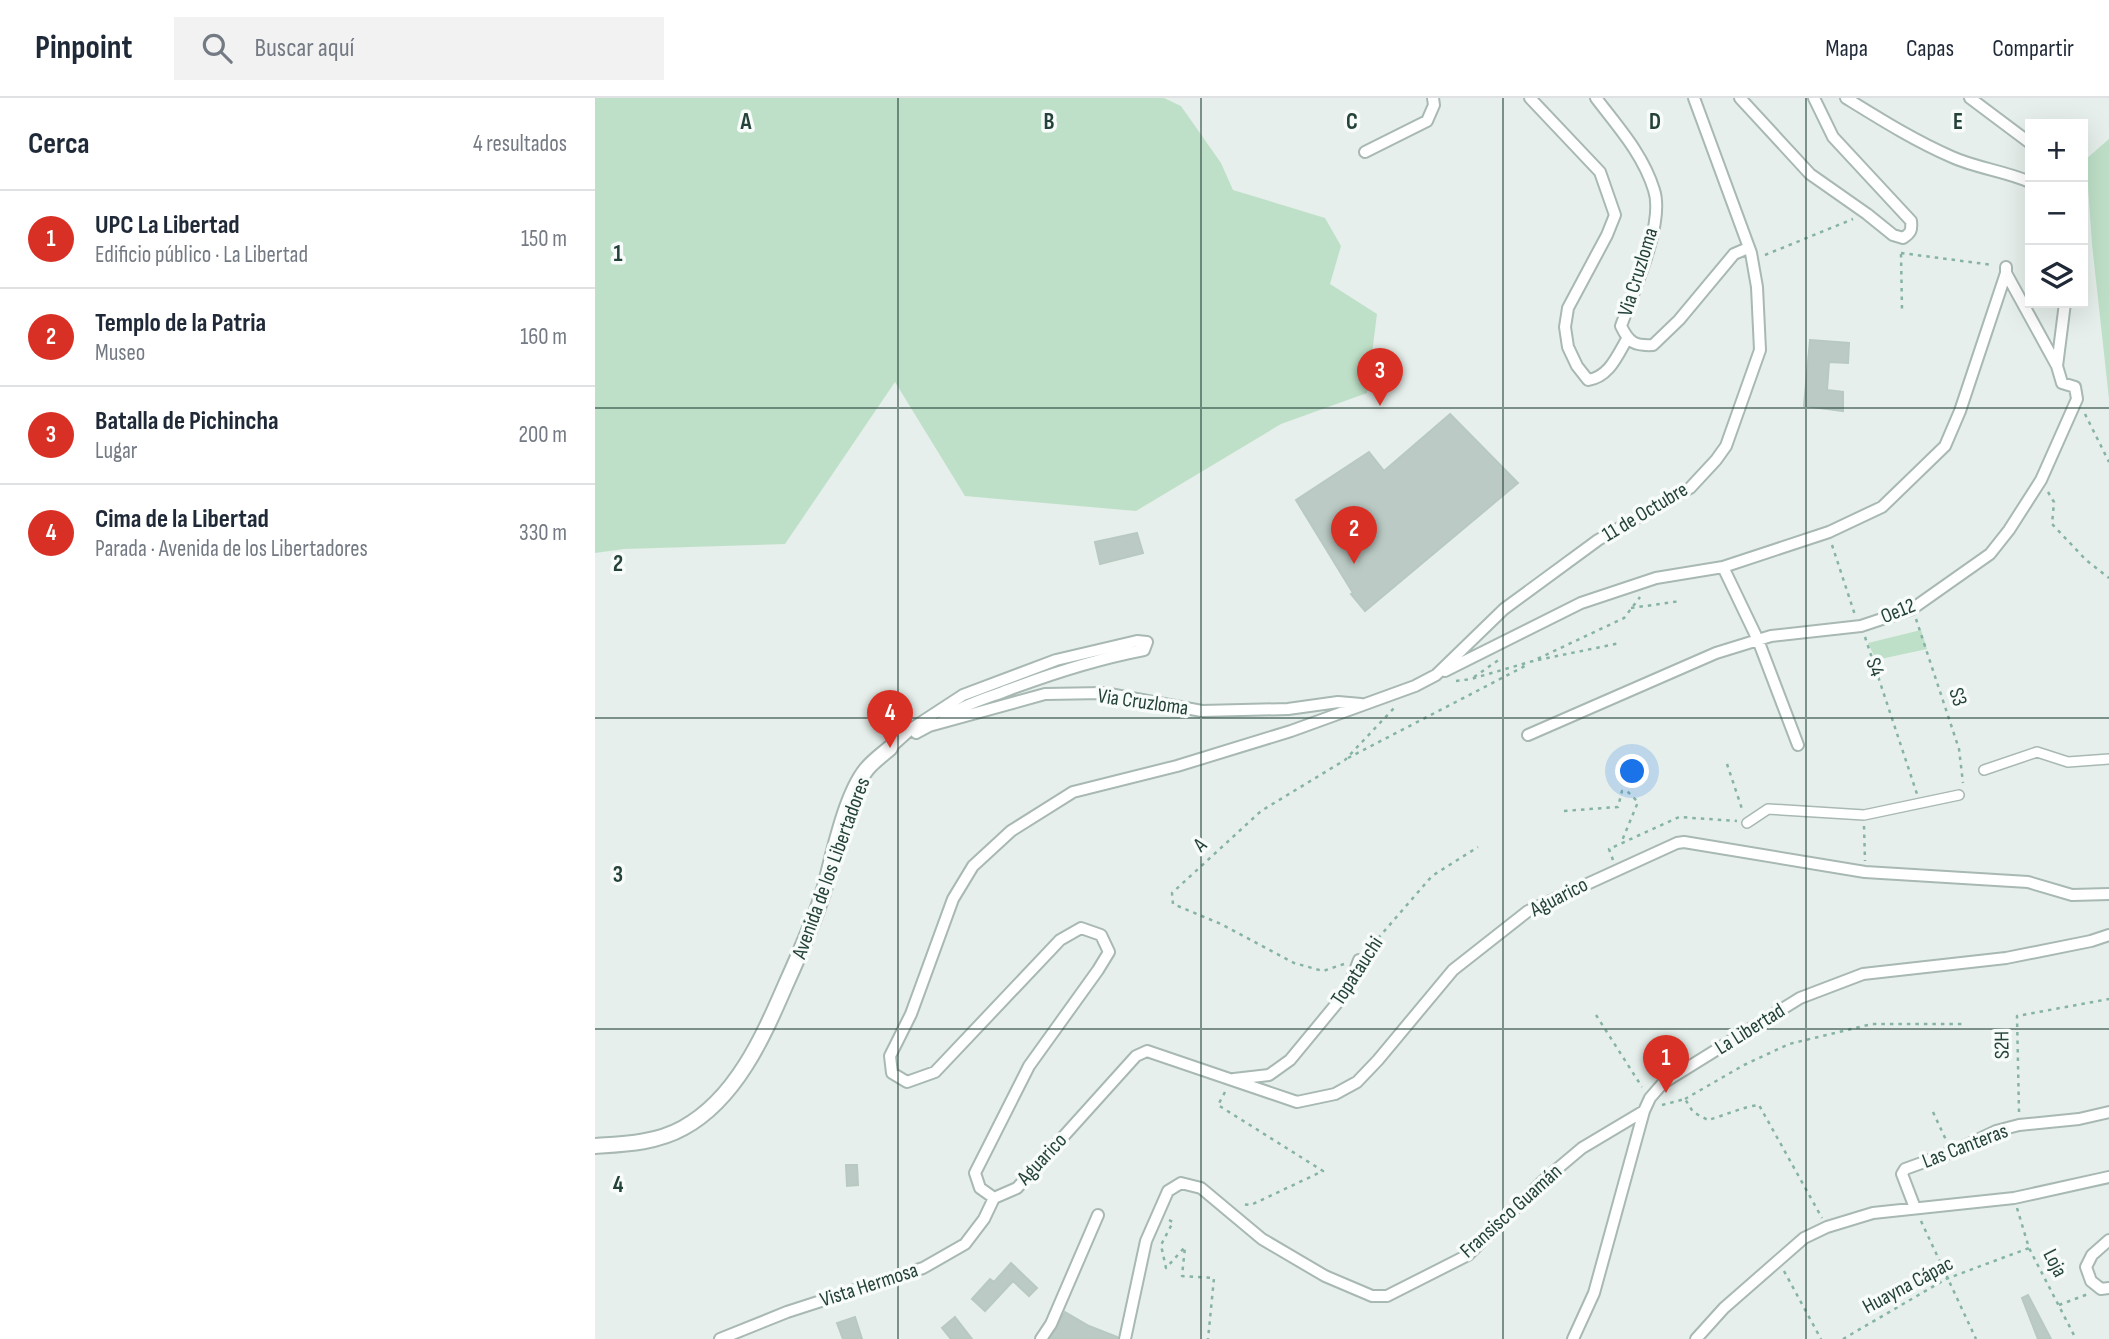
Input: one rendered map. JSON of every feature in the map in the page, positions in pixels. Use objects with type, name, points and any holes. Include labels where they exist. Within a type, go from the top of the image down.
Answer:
[{"type":"street","points":[[1365,152],[1427,121],[1434,105],[1433,98]]},
{"type":"street","points":[[1530,98],[1599,172],[1615,215],[1568,308],[1565,327],[1568,347],[1577,366],[1588,380],[1598,379],[1609,369],[1627,339]]},
{"type":"street","name":"Via Cruzloma","points":[[1596,98],[1635,149],[1655,192],[1654,231],[1621,326],[1627,339],[1637,346],[1653,345],[1679,320],[1734,254],[1748,247]]},
{"type":"street","name":"11 de Octubre","points":[[1364,705],[1436,675],[1504,609],[1598,540],[1690,488],[1726,446],[1760,350],[1757,287],[1753,260],[1694,98]]},
{"type":"street","points":[[1740,98],[1810,174],[1892,235],[1903,238],[1910,234],[1911,221],[1833,137],[1814,98]]},
{"type":"street","points":[[1846,98],[1896,129],[1954,158],[2025,180]]},
{"type":"street","points":[[1970,98],[2025,139]]},
{"type":"street","points":[[2006,270],[2057,366],[2062,383],[2075,387],[2077,398]]},
{"type":"street","points":[[1436,675],[1581,603],[1656,578],[1723,566],[1829,532],[1882,507],[1945,446],[1960,411],[2006,270]]},
{"type":"street","points":[[2057,366],[2064,308]]},
{"type":"street","name":"Oe12","points":[[1528,735],[1716,653],[1771,636],[1861,626],[1912,609],[1990,554],[2009,530],[2041,480],[2077,398]]},
{"type":"street","points":[[1723,566],[1758,640],[1798,746]]},
{"type":"street","name":"Avenida de los Libertadores","points":[[595,1146],[657,1139],[681,1129],[704,1115],[727,1090],[766,1030],[798,958],[816,914],[839,834],[855,791],[866,770],[890,748],[911,729],[963,695],[1056,660],[1137,640],[1147,642],[1144,650],[1079,664],[962,707],[940,723]]},
{"type":"street","name":"Via Cruzloma","points":[[890,748],[929,726],[1045,694],[1104,693],[1202,710],[1288,709],[1338,702],[1364,705]]},
{"type":"street","name":"Aguarico","points":[[1364,705],[1177,766],[1073,792],[1011,831],[973,866],[953,899],[911,1014],[890,1056],[892,1073],[907,1082],[935,1072],[1060,940],[1081,928],[1101,935],[1109,951],[1029,1066],[975,1173],[980,1188],[994,1198],[1017,1188],[1136,1056],[1147,1051],[1297,1102],[1335,1094],[1357,1082],[1378,1060],[1453,970],[1528,911],[1672,845],[1684,842],[1865,872],[2028,882],[2072,895],[2109,894]]},
{"type":"street","points":[[1985,770],[2037,752],[2068,762],[2109,759]]},
{"type":"street","points":[[1747,823],[1768,809],[1864,815],[1959,795]]},
{"type":"street","name":"La Libertad","points":[[1573,1339],[1594,1293],[1644,1111],[1650,1098],[1664,1083],[1800,998],[1863,974],[2006,958],[2109,935]]},
{"type":"street","name":"Topatauchi","points":[[1231,1080],[1269,1075],[1290,1060],[1347,991],[1359,960]]},
{"type":"street","name":"Fransisco Guamán","points":[[1125,1339],[1146,1241],[1168,1191],[1181,1183],[1201,1188],[1262,1239],[1315,1269],[1372,1296],[1387,1296],[1468,1255],[1544,1180],[1582,1148],[1644,1111]]},
{"type":"street","name":"Las Canteras","points":[[1915,1208],[1902,1174],[1905,1169],[1952,1152],[1996,1131],[2019,1125],[2079,1119],[2109,1112]]},
{"type":"street","points":[[1696,1339],[1724,1308],[1804,1238],[1827,1227],[1873,1213],[2014,1198],[2109,1177]]},
{"type":"street","name":"Vista Hermosa","points":[[720,1339],[787,1312],[923,1268],[965,1244],[984,1219],[994,1198]]},
{"type":"street","points":[[1041,1339],[1051,1324],[1098,1215]]},
{"type":"street","points":[[2105,1289],[2091,1281],[2086,1267],[2092,1255],[2109,1240]]},
{"type":"path","points":[[1753,260],[1867,214]]},
{"type":"path","points":[[1902,310],[1903,238]]},
{"type":"path","points":[[1901,253],[2006,270]]},
{"type":"path","points":[[2077,398],[2109,461]]},
{"type":"path","points":[[2041,480],[2054,502],[2052,524],[2086,560],[2109,578]]},
{"type":"path","name":"S4","points":[[1829,532],[1853,613],[1861,626],[1920,803]]},
{"type":"path","points":[[1345,760],[1624,618],[1656,578]]},
{"type":"path","points":[[1631,608],[1681,601]]},
{"type":"path","name":"S3","points":[[1912,609],[1959,749],[1963,781],[1959,795]]},
{"type":"path","points":[[1449,682],[1620,642]]},
{"type":"path","name":"A","points":[[1359,960],[1323,971],[1294,963],[1221,924],[1173,904],[1172,893],[1261,811],[1345,760],[1397,705]]},
{"type":"path","points":[[1727,764],[1747,823]]},
{"type":"path","points":[[1564,811],[1618,807],[1622,791],[1627,791],[1638,802],[1621,843]]},
{"type":"path","points":[[1864,815],[1865,872]]},
{"type":"path","points":[[1616,869],[1609,849],[1679,817],[1727,818],[1747,823]]},
{"type":"path","name":"Topatauchi","points":[[1359,960],[1432,876],[1478,847]]},
{"type":"path","name":"S2H","points":[[2019,1125],[2017,1016],[2109,999]]},
{"type":"path","points":[[1596,1015],[1650,1098]]},
{"type":"path","points":[[1644,1111],[1685,1099],[1744,1065],[1789,1044],[1872,1024],[1965,1024]]},
{"type":"path","points":[[1231,1080],[1218,1105],[1323,1171],[1251,1205],[1239,1204]]},
{"type":"path","points":[[1685,1099],[1693,1112],[1708,1120],[1751,1105],[1759,1105],[1827,1227]]},
{"type":"path","points":[[1933,1112],[1952,1152]]},
{"type":"path","name":"Loja","points":[[2014,1198],[2029,1248],[2076,1339]]},
{"type":"path","points":[[1915,1208],[1976,1339]]},
{"type":"path","points":[[1158,1212],[1173,1222],[1161,1245],[1166,1268],[1185,1247],[1182,1276],[1214,1279],[1208,1339]]},
{"type":"path","name":"Huayna Cápac","points":[[1843,1339],[1946,1279],[2029,1248]]},
{"type":"path","points":[[1778,1262],[1821,1339]]},
{"type":"path","points":[[2059,1305],[2105,1289]]},
{"type":"green space","points":[[595,98],[1164,98],[1181,106],[1221,163],[1233,190],[1325,218],[1341,246],[1330,284],[1377,314],[1367,393],[1281,424],[1136,511],[965,496],[895,382],[785,544],[624,549],[595,553]]},
{"type":"green space","points":[[2109,139],[2109,399],[2092,244],[2088,157]]},
{"type":"green space","points":[[1921,630],[1927,649],[1876,660],[1868,643]]},
{"type":"building","points":[[1810,340],[1849,343],[1848,363],[1829,362],[1827,390],[1843,392],[1843,411],[1804,406]]},
{"type":"building","points":[[1450,414],[1518,483],[1365,611],[1351,594],[1353,593],[1296,500],[1369,452],[1384,471]]},
{"type":"building","points":[[1137,533],[1143,553],[1100,564],[1095,542]]},
{"type":"building","points":[[846,1165],[857,1165],[858,1185],[847,1186]]},
{"type":"building","points":[[1011,1263],[1037,1288],[1029,1296],[1013,1281],[985,1311],[972,1299],[990,1279],[994,1282]]},
{"type":"building","points":[[2028,1295],[2051,1339],[2038,1339],[2022,1298]]},
{"type":"building","points":[[1065,1312],[1089,1326],[1117,1337],[1117,1339],[1050,1339]]},
{"type":"building","points":[[855,1317],[862,1339],[843,1339],[837,1323]]},
{"type":"building","points":[[955,1317],[972,1339],[951,1339],[942,1328]]},
{"type":"place","name":"Batalla de Pichincha","points":[[1380,406]]},
{"type":"place","name":"Templo de la Patria","points":[[1354,564]]},
{"type":"place","name":"Cima de la Libertad","points":[[890,748]]},
{"type":"place","name":"UPC La Libertad","points":[[1666,1093]]}]
